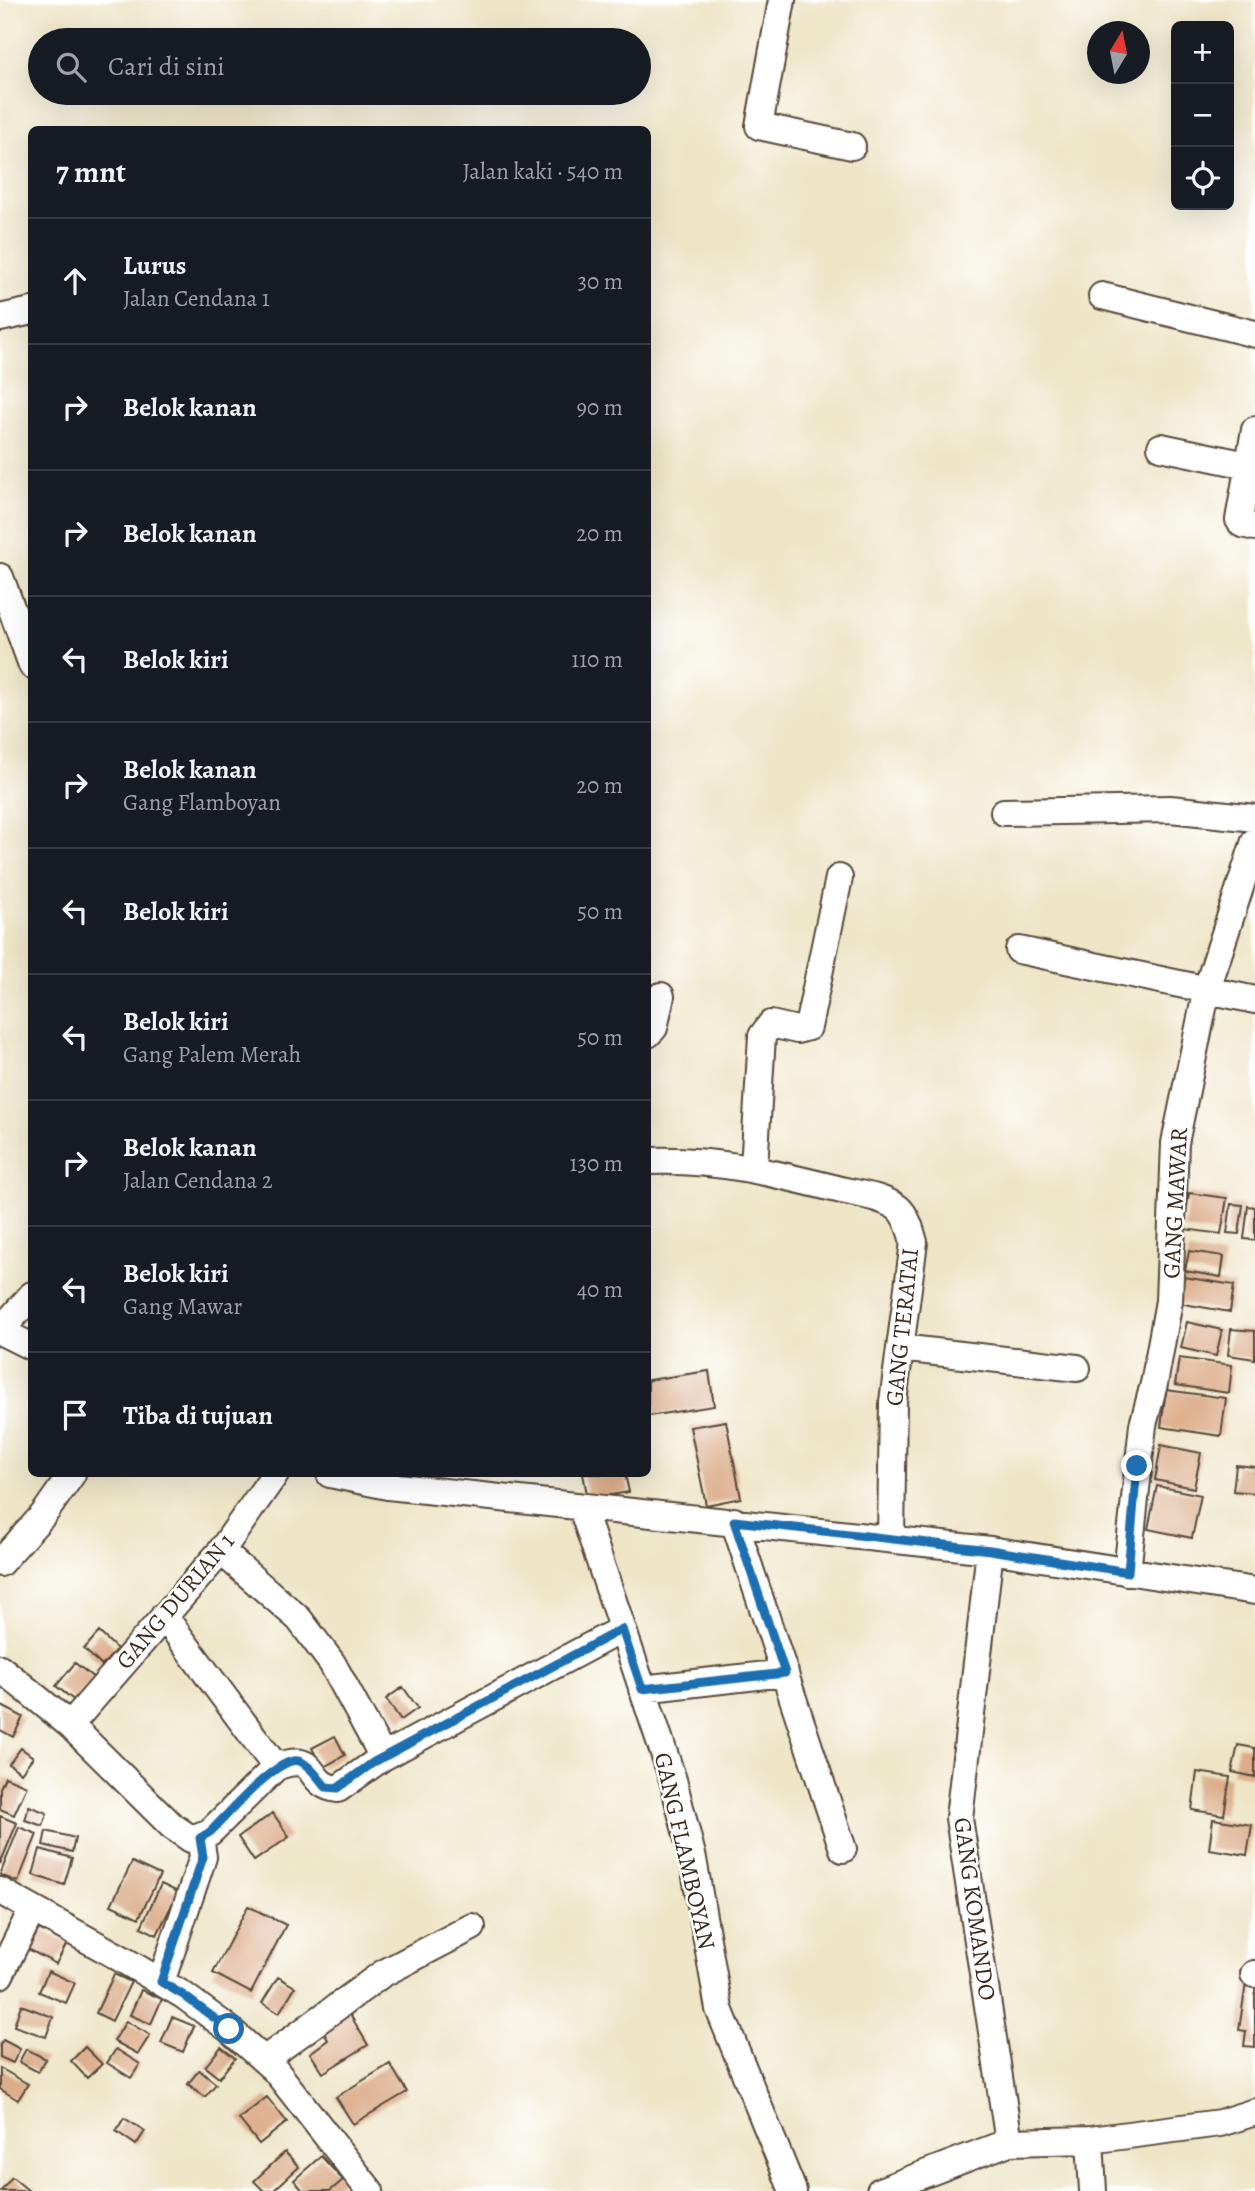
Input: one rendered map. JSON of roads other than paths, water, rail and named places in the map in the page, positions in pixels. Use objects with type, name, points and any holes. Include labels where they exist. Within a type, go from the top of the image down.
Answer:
[{"type":"street","points":[[782,0],[759,126],[852,146]]},
{"type":"street","points":[[1102,296],[1255,334]]},
{"type":"street","points":[[0,318],[28,312]]},
{"type":"street","points":[[1255,430],[1239,520],[1242,524],[1255,527]]},
{"type":"street","points":[[1161,447],[1248,465]]},
{"type":"street","points":[[0,577],[17,634],[28,657]]},
{"type":"street","points":[[1004,811],[1170,809],[1255,818]]},
{"type":"street","name":"GANG MAWAR","points":[[1128,1572],[1143,1425],[1154,1384],[1169,1301],[1175,1143],[1207,989],[1255,841]]},
{"type":"street","points":[[754,1168],[762,1036],[771,1024],[797,1030],[808,1027],[839,878]]},
{"type":"street","points":[[1019,950],[1255,1000]]},
{"type":"street","points":[[651,1031],[661,996]]},
{"type":"street","name":"GANG TERATAI","points":[[651,1161],[680,1159],[754,1168],[880,1200],[899,1209],[909,1224],[914,1241],[893,1402],[891,1539]]},
{"type":"street","points":[[28,1299],[0,1331],[28,1345]]},
{"type":"street","points":[[900,1348],[1077,1368]]},
{"type":"street","points":[[0,1563],[44,1514],[70,1477]]},
{"type":"street","name":"GANG DURIAN 1","points":[[70,1725],[221,1551],[273,1477]]},
{"type":"street","points":[[360,1477],[582,1508],[734,1521],[990,1550],[1255,1591]]},
{"type":"street","name":"GANG FLAMBOYAN","points":[[582,1508],[673,1780],[693,1860],[719,2009],[793,2191]]},
{"type":"street","points":[[734,1521],[843,1849]]},
{"type":"street","name":"GANG KOMANDO","points":[[990,1550],[959,1818],[1009,2142]]},
{"type":"street","points":[[221,1551],[299,1619],[332,1663],[383,1757]]},
{"type":"street","points":[[164,1616],[276,1767]]},
{"type":"street","points":[[2,1675],[70,1725],[172,1826],[191,1839],[200,1838],[210,1832],[276,1767],[293,1760],[302,1762],[326,1787],[338,1788],[383,1757],[622,1629]]},
{"type":"street","points":[[642,1689],[785,1673]]},
{"type":"street","points":[[161,1982],[203,1857],[200,1838]]},
{"type":"street","points":[[0,1891],[183,1995],[229,2029],[275,2070],[366,2189]]},
{"type":"street","points":[[0,1975],[32,1910]]},
{"type":"street","points":[[264,2060],[382,1974],[472,1927]]},
{"type":"street","points":[[880,2191],[1009,2142],[1090,2140],[1220,2123],[1255,2112]]},
{"type":"street","points":[[1090,2140],[1093,2191]]}]
